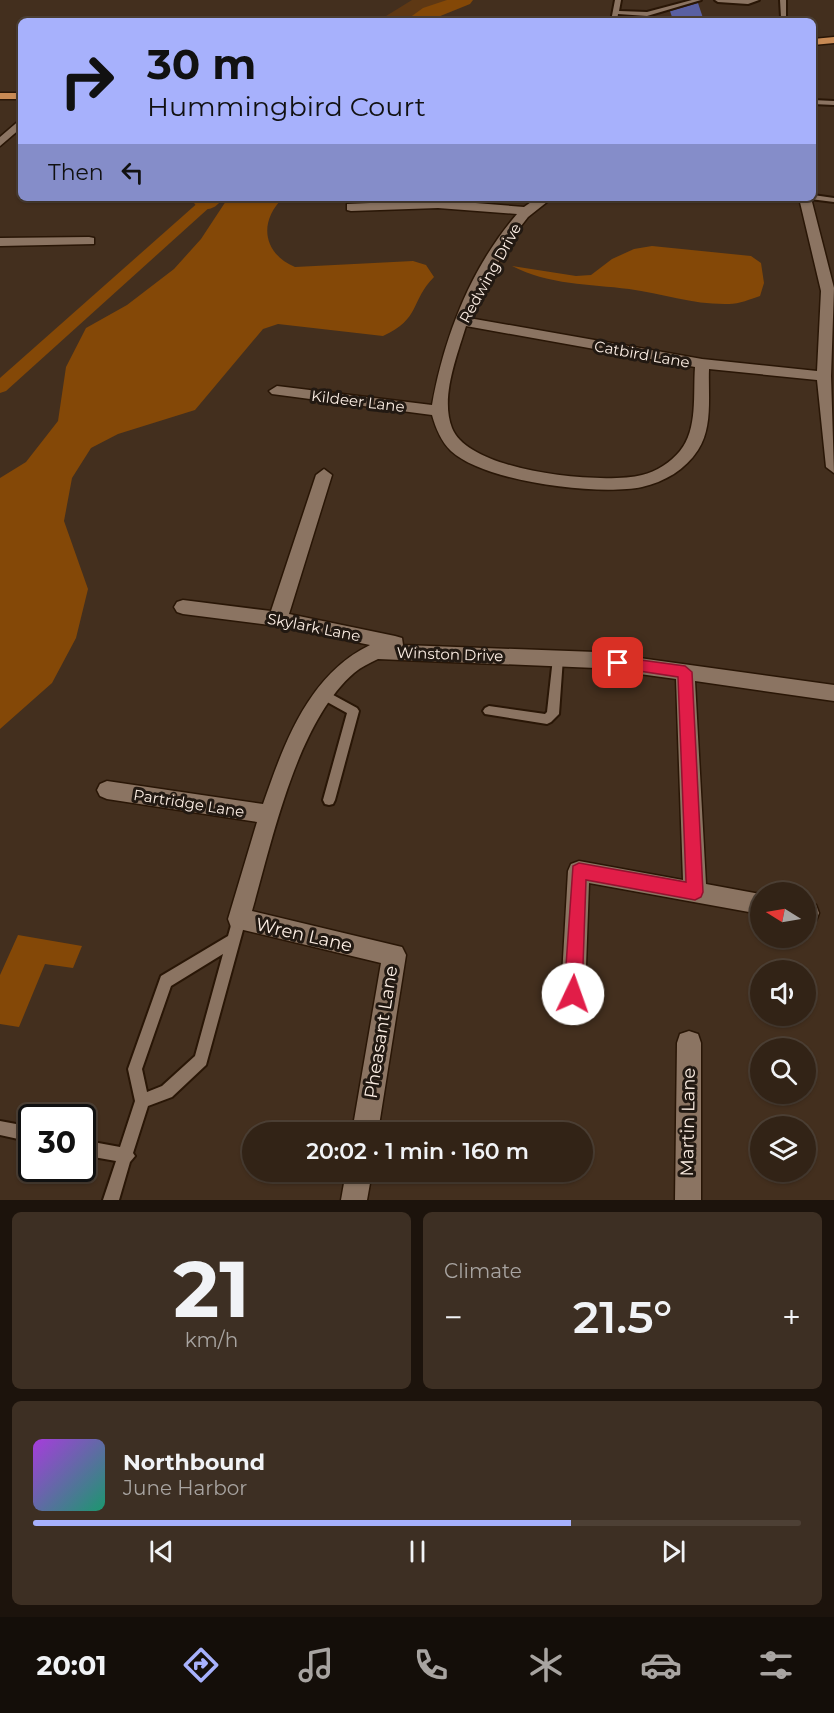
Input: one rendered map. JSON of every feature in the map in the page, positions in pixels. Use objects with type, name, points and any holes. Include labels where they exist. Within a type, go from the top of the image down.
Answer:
[{"type":"main road","points":[[816,42],[834,40]]},
{"type":"main road","points":[[0,96],[18,96]]},
{"type":"street","points":[[0,142],[18,127]]},
{"type":"street","name":"Redwing Drive","points":[[439,411],[461,321],[490,264],[524,211],[541,201]]},
{"type":"street","points":[[806,201],[828,291],[824,376],[834,467]]},
{"type":"street","points":[[351,207],[438,204],[524,211]]},
{"type":"street","points":[[0,242],[89,241]]},
{"type":"street","name":"Catbird Lane","points":[[461,321],[702,364],[824,376]]},
{"type":"street","points":[[439,411],[447,436],[462,452],[504,471],[541,478],[609,484],[643,481],[668,469],[685,456],[697,438],[702,364]]},
{"type":"street","name":"Kildeer Lane","points":[[277,391],[439,411]]},
{"type":"street","points":[[278,619],[324,475]]},
{"type":"street","name":"Skylark Lane","points":[[183,607],[278,619],[444,654]]},
{"type":"street","name":"Winston Drive","points":[[236,930],[289,756],[324,695],[340,673],[359,656],[375,651],[596,660],[834,693]]},
{"type":"street","points":[[685,672],[695,892]]},
{"type":"street","name":"Partridge Lane","points":[[107,790],[271,816]]},
{"type":"street","points":[[573,994],[579,871],[750,902]]},
{"type":"street","name":"Wren Lane","points":[[236,930],[369,950]]},
{"type":"street","name":"Pheasant Lane","points":[[367,1122],[394,956],[369,950]]},
{"type":"street","name":"Martin Lane","points":[[688,1200],[689,1043]]},
{"type":"street","points":[[354,1200],[357,1182]]},
{"type":"lane","points":[[614,18],[618,0]]},
{"type":"lane","points":[[615,12],[646,14],[698,0]]},
{"type":"lane","points":[[718,0],[756,0]]},
{"type":"lane","points":[[783,0],[784,17]]},
{"type":"lane","points":[[816,102],[834,104]]},
{"type":"lane","points":[[816,197],[834,200]]},
{"type":"lane","points":[[489,711],[547,719],[553,714],[558,658]]},
{"type":"lane","points":[[324,695],[354,711],[329,800]]},
{"type":"lane","points":[[142,1101],[167,1092],[201,1060],[236,930]]},
{"type":"lane","points":[[111,1200],[127,1156],[142,1101],[135,1069],[166,981],[236,930]]},
{"type":"lane","points":[[0,1128],[18,1132]]},
{"type":"lane","points":[[96,1150],[127,1156]]},
{"type":"shaded area","points":[[412,0],[456,0],[423,18],[383,18]]},
{"type":"shaded area","points":[[226,201],[280,201],[270,217],[268,236],[270,245],[276,254],[295,267],[413,261],[426,265],[434,277],[404,323],[383,336],[278,324],[263,329],[195,410],[118,434],[91,448],[72,478],[64,521],[88,589],[76,638],[52,683],[0,729],[0,478],[26,462],[58,421],[66,367],[86,328],[127,305],[174,269],[201,239]]},
{"type":"shaded area","points":[[652,246],[751,256],[761,263],[764,283],[760,296],[733,304],[704,303],[629,289],[555,280],[512,266],[576,276],[591,275],[612,259],[634,249]]},
{"type":"shaded area","points":[[18,935],[82,946],[73,968],[45,964],[19,1027],[0,1024],[0,975]]},
{"type":"building","points":[[698,3],[703,18],[672,18],[670,11]]},
{"type":"waterway","points":[[419,18],[464,0]]},
{"type":"waterway","points":[[0,387],[206,203]]},
{"type":"route","points":[[573,994],[579,871],[695,892],[685,672],[618,663]]}]
